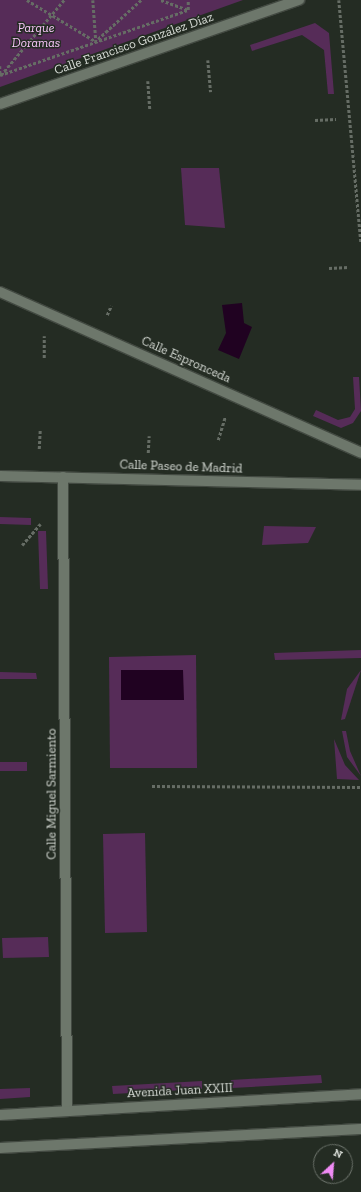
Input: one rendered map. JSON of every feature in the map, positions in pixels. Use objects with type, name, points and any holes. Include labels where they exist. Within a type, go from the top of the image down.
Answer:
[{"type":"street","name":"Calle Francisco González Díaz","points":[[0,104],[299,0]]},
{"type":"street","name":"Calle Espronceda","points":[[0,292],[361,453]]},
{"type":"street","name":"Calle Paseo de Madrid","points":[[0,476],[361,485]]},
{"type":"street","name":"Calle Miguel Sarmiento","points":[[63,477],[67,1111]]},
{"type":"street","name":"Avenida Juan XXIII","points":[[0,1115],[361,1094]]},
{"type":"street","points":[[0,1148],[361,1129]]},
{"type":"path","points":[[27,0],[96,41]]},
{"type":"path","points":[[0,75],[64,0]]},
{"type":"path","points":[[93,0],[96,41]]},
{"type":"path","points":[[96,41],[141,0]]},
{"type":"path","points":[[161,0],[188,10]]},
{"type":"path","points":[[188,0],[188,10]]},
{"type":"path","points":[[339,0],[361,243]]},
{"type":"path","points":[[0,75],[188,10]]},
{"type":"path","points":[[208,60],[211,92]]},
{"type":"path","points":[[0,66],[0,75]]},
{"type":"path","points":[[148,81],[150,110]]},
{"type":"path","points":[[316,120],[336,119]]},
{"type":"path","points":[[329,268],[349,267]]},
{"type":"path","points":[[44,328],[44,358]]},
{"type":"path","points":[[218,440],[226,413]]},
{"type":"path","points":[[39,449],[40,429]]},
{"type":"path","points":[[148,436],[148,453]]},
{"type":"path","points":[[22,545],[41,523]]},
{"type":"path","points":[[152,786],[361,787]]},
{"type":"green space","name":"Parque Doramas","points":[[0,0],[243,0],[0,87]]},
{"type":"green space","points":[[315,23],[329,33],[334,94],[328,94],[324,50],[302,35],[252,51],[250,45]]},
{"type":"green space","points":[[181,168],[219,168],[225,228],[185,225]]},
{"type":"green space","points":[[353,377],[359,377],[361,411],[353,423],[341,428],[313,416],[316,410],[338,420],[350,417],[355,409]]},
{"type":"green space","points":[[0,517],[31,518],[31,525],[0,524]]},
{"type":"green space","points":[[264,526],[316,527],[308,543],[262,545]]},
{"type":"green space","points":[[38,531],[46,531],[48,589],[40,589]]},
{"type":"green space","points":[[361,650],[361,658],[275,660],[274,653]]},
{"type":"green space","points":[[196,655],[197,768],[110,768],[109,657]]},
{"type":"green space","points":[[361,670],[345,719],[341,720],[347,689]]},
{"type":"green space","points":[[0,672],[36,673],[37,679],[0,679]]},
{"type":"green space","points":[[342,731],[346,731],[350,751],[361,776],[347,757]]},
{"type":"green space","points":[[334,739],[345,765],[359,780],[337,779]]},
{"type":"green space","points":[[0,762],[27,762],[27,771],[0,771]]},
{"type":"green space","points":[[145,833],[147,932],[105,933],[103,834]]},
{"type":"green space","points":[[48,937],[49,957],[3,958],[2,938]]},
{"type":"green space","points":[[321,1075],[322,1083],[232,1088],[231,1080]]},
{"type":"green space","points":[[202,1081],[202,1089],[113,1094],[112,1086]]},
{"type":"green space","points":[[30,1088],[30,1097],[0,1099],[0,1089]]},
{"type":"shaded area","points":[[242,303],[244,323],[252,327],[239,359],[218,350],[226,333],[222,305]]},
{"type":"shaded area","points":[[121,670],[183,670],[184,700],[121,700]]}]
